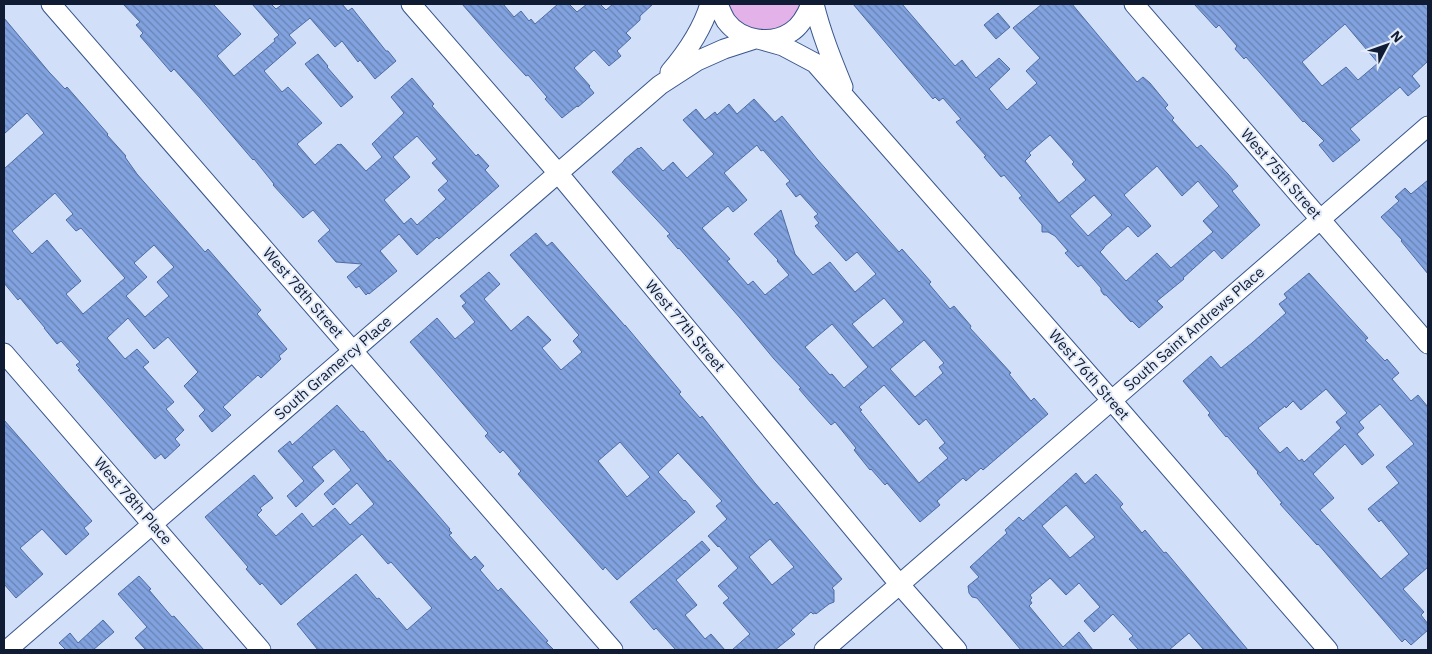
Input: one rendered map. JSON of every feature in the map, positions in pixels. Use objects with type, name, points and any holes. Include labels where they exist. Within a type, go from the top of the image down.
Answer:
[{"type":"street","name":"West 78th Street","points":[[51,4],[614,650]]},
{"type":"street","name":"West 77th Street","points":[[411,4],[558,173],[900,585],[957,650]]},
{"type":"street","name":"South Gramercy Place","points":[[660,85],[686,53],[705,19],[710,4]]},
{"type":"street","name":"West 76th Street","points":[[718,4],[727,22],[740,34],[783,46],[815,63],[1328,650]]},
{"type":"street","name":"South Gramercy Place","points":[[7,650],[660,85],[697,61],[724,49],[757,39],[773,39],[791,32],[807,16],[813,4]]},
{"type":"street","name":"West 76th Street","points":[[813,4],[848,100]]},
{"type":"street","name":"West 75th Street","points":[[1134,4],[1428,344]]},
{"type":"street","name":"South Saint Andrews Place","points":[[824,650],[1428,126]]},
{"type":"street","name":"West 78th Place","points":[[4,353],[261,650]]},
{"type":"shaded area","points":[[723,4],[806,4],[803,16],[769,35],[742,30]]},
{"type":"building","points":[[123,4],[213,4],[241,34],[217,56],[234,76],[275,41],[274,39],[279,35],[252,4],[271,4],[276,9],[283,4],[342,4],[348,11],[352,8],[396,61],[375,79],[360,60],[358,62],[342,41],[335,47],[310,18],[289,35],[296,43],[264,71],[282,92],[288,87],[322,123],[297,144],[315,165],[338,144],[341,144],[366,171],[382,157],[372,144],[404,113],[391,97],[412,78],[434,104],[432,106],[476,156],[478,154],[489,166],[485,170],[499,186],[439,239],[437,237],[417,255],[399,234],[380,251],[397,271],[366,295],[359,286],[356,288],[347,277],[362,264],[336,262],[318,241],[330,230],[313,210],[303,218],[200,98],[174,69],[171,72],[140,36],[143,33],[136,25],[140,22]],"holes":[[[417,136],[437,159],[432,163],[448,181],[438,190],[446,199],[417,225],[411,218],[404,224],[384,200],[410,177],[393,157]]]},
{"type":"building","points":[[462,4],[503,4],[514,17],[521,11],[529,21],[531,19],[535,24],[558,4],[569,4],[577,12],[587,4],[600,4],[606,10],[613,4],[653,4],[626,33],[631,38],[617,51],[621,56],[609,66],[594,50],[574,68],[594,93],[562,118],[545,99],[547,97],[528,75],[526,76]]},
{"type":"building","points":[[853,4],[902,4],[955,66],[962,60],[976,78],[999,58],[1010,69],[989,89],[1007,110],[1037,83],[1026,71],[1040,58],[1013,28],[1042,4],[1072,4],[1137,82],[1143,77],[1150,83],[1168,105],[1165,108],[1174,118],[1172,120],[1197,148],[1201,145],[1228,174],[1238,186],[1232,191],[1260,225],[1222,259],[1214,250],[1184,279],[1157,301],[1163,307],[1139,328],[1104,295],[1101,288],[1081,265],[1078,267],[1065,253],[1068,251],[1055,236],[1048,232],[1042,232],[1042,225],[1019,198],[1022,196],[1004,175],[1001,177],[984,157],[986,156],[956,122],[961,119],[943,98],[939,101],[935,97],[933,99]],"holes":[[[1050,135],[1074,162],[1072,164],[1086,180],[1059,203],[1025,161],[1031,155],[1029,153]],[[1157,166],[1182,196],[1198,181],[1219,206],[1203,221],[1213,232],[1171,268],[1157,253],[1126,281],[1100,252],[1128,226],[1138,237],[1151,226],[1124,195]],[[1094,195],[1112,215],[1088,236],[1070,216]]]},
{"type":"building","points":[[1194,4],[1428,4],[1428,61],[1412,76],[1420,86],[1408,96],[1400,87],[1350,129],[1360,140],[1333,162],[1319,145],[1324,141],[1303,122],[1246,57],[1244,59],[1235,49],[1237,46],[1219,25],[1216,28]],"holes":[[[1345,24],[1378,63],[1358,80],[1346,67],[1322,86],[1302,62]]]},
{"type":"building","points":[[998,13],[1010,27],[996,39],[984,25]]},
{"type":"building","points":[[4,18],[49,72],[65,89],[67,87],[108,134],[126,156],[137,174],[205,252],[208,249],[261,310],[257,314],[287,349],[279,356],[281,359],[261,378],[258,375],[223,407],[231,415],[212,432],[199,416],[205,410],[184,386],[198,372],[168,337],[154,349],[128,318],[107,338],[125,359],[137,349],[149,362],[143,367],[174,402],[166,409],[184,430],[175,439],[180,445],[165,459],[161,454],[155,459],[78,370],[80,369],[76,365],[80,362],[61,341],[57,344],[20,298],[18,300],[4,283],[4,169],[44,133],[27,113],[4,134]],"holes":[[[55,193],[73,214],[66,220],[76,231],[81,228],[125,278],[83,314],[66,294],[81,281],[47,240],[32,254],[12,231]],[[154,245],[174,267],[157,282],[169,296],[145,317],[126,296],[147,277],[134,263]]]},
{"type":"building","points":[[318,54],[353,97],[341,107],[305,64]]},
{"type":"building","points":[[754,99],[775,122],[782,116],[817,159],[899,252],[902,249],[931,282],[929,284],[950,309],[954,306],[971,326],[970,328],[1011,373],[1009,374],[1031,401],[1034,398],[1048,414],[983,470],[981,468],[966,481],[963,478],[937,501],[940,505],[920,522],[887,483],[885,485],[870,470],[854,450],[856,448],[835,422],[831,425],[811,403],[799,389],[801,388],[667,236],[670,234],[612,172],[641,147],[663,171],[673,162],[687,178],[714,154],[683,120],[696,109],[705,120],[715,112],[717,115],[729,104],[737,114]],"holes":[[[757,145],[790,181],[786,184],[796,197],[800,194],[818,214],[814,217],[819,223],[815,226],[846,261],[857,252],[876,274],[855,292],[830,262],[813,275],[795,254],[781,210],[754,234],[789,275],[765,295],[753,281],[748,285],[727,261],[730,259],[702,228],[728,206],[733,212],[747,200],[724,173]],[[884,298],[904,322],[873,348],[852,324]],[[832,324],[868,367],[844,388],[805,347]],[[924,340],[944,363],[939,367],[943,373],[915,397],[890,369]],[[884,385],[919,425],[926,419],[945,443],[939,448],[948,458],[919,483],[860,411],[862,410],[859,407]]]},
{"type":"building","points":[[1428,180],[1428,274],[1402,240],[1381,217],[1399,201],[1395,197],[1405,188],[1411,194]]},
{"type":"building","points":[[536,233],[547,246],[552,242],[681,392],[679,394],[700,418],[702,416],[755,483],[774,505],[777,502],[842,579],[832,588],[834,590],[834,602],[816,614],[811,612],[791,630],[795,634],[775,650],[732,650],[750,634],[723,603],[729,598],[718,586],[738,568],[708,536],[727,519],[716,506],[722,501],[678,453],[658,472],[695,512],[617,580],[605,567],[603,570],[518,474],[521,471],[503,450],[500,453],[485,436],[488,433],[410,342],[437,318],[455,339],[475,322],[462,306],[466,303],[460,296],[489,272],[500,284],[484,299],[511,331],[528,316],[551,340],[542,348],[561,370],[582,352],[573,341],[579,335],[510,255]],"holes":[[[620,442],[650,477],[627,497],[598,461]],[[770,539],[794,567],[772,585],[749,557]]]},
{"type":"building","points":[[1309,273],[1368,338],[1365,340],[1385,361],[1387,359],[1399,373],[1392,379],[1411,401],[1418,395],[1428,407],[1428,567],[1403,589],[1424,612],[1421,615],[1428,624],[1428,630],[1411,645],[1405,639],[1402,642],[1318,544],[1280,504],[1282,503],[1258,472],[1226,437],[1208,415],[1210,413],[1183,381],[1211,356],[1221,368],[1252,343],[1286,313],[1279,304],[1287,298],[1284,294]],"holes":[[[1326,389],[1347,413],[1336,422],[1341,428],[1304,462],[1302,459],[1299,461],[1287,447],[1280,453],[1258,428],[1293,401],[1301,410]],[[1380,404],[1414,444],[1386,467],[1399,483],[1368,509],[1379,522],[1381,520],[1409,554],[1381,579],[1320,510],[1334,498],[1313,474],[1345,444],[1362,465],[1374,455],[1357,434],[1364,428],[1359,422]]]},
{"type":"building","points":[[337,405],[361,432],[363,431],[388,462],[390,460],[419,493],[450,529],[452,533],[449,535],[471,560],[475,556],[484,566],[480,570],[498,591],[501,588],[554,650],[318,650],[297,624],[356,574],[407,630],[432,608],[391,562],[388,564],[362,534],[281,605],[262,583],[260,585],[246,569],[248,567],[205,517],[254,475],[273,498],[260,508],[262,510],[257,515],[276,536],[302,513],[313,527],[335,508],[350,525],[374,504],[357,483],[333,505],[324,494],[351,470],[334,449],[312,467],[324,481],[296,507],[287,496],[304,481],[278,451],[290,441],[292,445]]},
{"type":"building","points":[[4,420],[92,521],[84,528],[89,534],[66,555],[42,529],[20,548],[43,574],[16,598],[4,584]]},
{"type":"building","points":[[1076,473],[1085,484],[1096,474],[1123,504],[1120,507],[1142,533],[1145,530],[1164,553],[1166,552],[1248,650],[1204,650],[1189,633],[1169,650],[1139,650],[1129,639],[1133,636],[1113,614],[1094,632],[1084,621],[1100,607],[1079,583],[1066,595],[1050,578],[1030,595],[1032,603],[1029,606],[1063,647],[1079,632],[1093,650],[1021,650],[977,598],[972,597],[968,586],[979,577],[970,567],[1007,533],[1005,530],[1019,517],[1023,521]],"holes":[[[1066,505],[1095,537],[1070,558],[1042,526]]]},
{"type":"building","points":[[702,541],[710,550],[676,580],[697,605],[685,615],[705,639],[711,634],[725,650],[676,650],[656,628],[654,630],[630,602]]},
{"type":"building","points":[[139,576],[172,617],[174,616],[204,650],[146,650],[135,638],[147,627],[118,594]]},
{"type":"building","points":[[103,620],[114,632],[93,650],[66,650],[59,643],[70,633],[78,643]]}]
